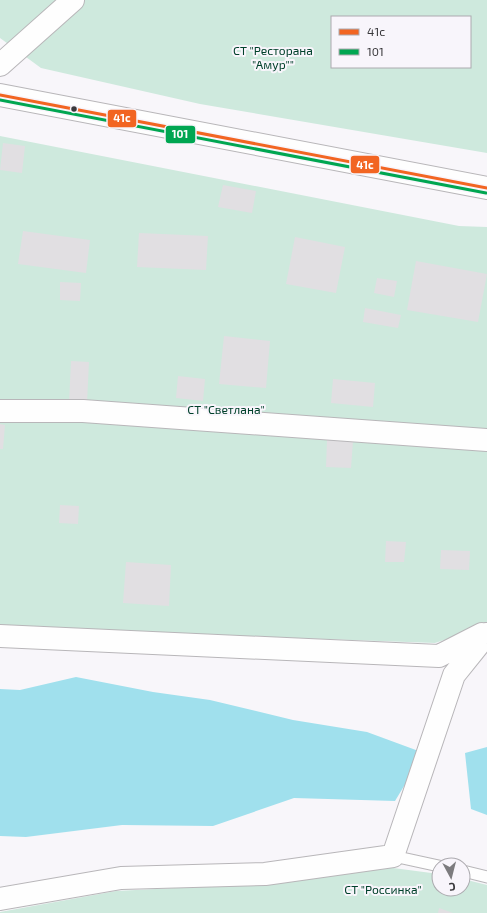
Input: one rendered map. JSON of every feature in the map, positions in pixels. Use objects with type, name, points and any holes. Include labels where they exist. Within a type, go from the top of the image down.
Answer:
[{"type":"street","points":[[0,65],[73,0]]},
{"type":"street","points":[[0,95],[487,188]]},
{"type":"street","points":[[0,411],[84,411],[487,440]]},
{"type":"street","points":[[0,636],[439,656],[487,633]]},
{"type":"street","points":[[0,899],[121,878],[264,874],[393,856],[454,675],[487,633]]},
{"type":"lane","points":[[393,856],[431,864]]},
{"type":"lane","points":[[471,873],[487,876]]},
{"type":"green space","name":"СТ \"Ресторана \"Амур\"\"","points":[[0,0],[487,0],[487,153],[200,104],[41,68],[0,38]]},
{"type":"green space","name":"СТ \"Светлана\"","points":[[0,136],[459,226],[487,227],[487,626],[435,643],[0,626]]},
{"type":"green space","name":"СТ \"Россинка\"","points":[[378,866],[431,873],[431,897],[471,897],[471,881],[487,885],[487,913],[0,913],[116,891],[254,884]]},
{"type":"water","points":[[76,677],[153,692],[210,700],[293,720],[367,732],[424,753],[395,801],[294,798],[213,826],[122,825],[26,837],[0,836],[0,689],[20,690]]},
{"type":"water","points":[[487,747],[487,815],[471,809],[465,753]]},
{"type":"building","points":[[3,143],[25,146],[22,173],[0,170]]},
{"type":"building","points":[[223,185],[256,191],[252,213],[218,207]]},
{"type":"building","points":[[23,231],[90,240],[86,273],[18,264]]},
{"type":"building","points":[[139,233],[208,236],[206,270],[137,267]]},
{"type":"building","points":[[295,237],[345,247],[336,293],[286,284]]},
{"type":"building","points":[[416,261],[487,274],[478,322],[407,310]]},
{"type":"building","points":[[377,278],[397,281],[394,297],[374,293]]},
{"type":"building","points":[[60,282],[81,283],[80,301],[60,300]]},
{"type":"building","points":[[365,308],[401,315],[398,328],[363,322]]},
{"type":"building","points":[[224,336],[270,341],[266,388],[219,384]]},
{"type":"building","points":[[71,361],[89,362],[87,403],[69,403]]},
{"type":"building","points":[[178,376],[205,379],[203,401],[176,398]]},
{"type":"building","points":[[333,379],[375,383],[373,407],[331,403]]},
{"type":"building","points":[[0,424],[5,425],[3,449],[0,449]]},
{"type":"building","points":[[327,440],[353,441],[351,468],[326,467]]},
{"type":"building","points":[[60,505],[79,506],[78,524],[59,523]]},
{"type":"building","points":[[386,541],[406,542],[404,562],[385,562]]},
{"type":"building","points":[[441,550],[470,551],[469,570],[440,569]]},
{"type":"building","points":[[126,562],[171,565],[169,606],[123,603]]},
{"type":"building","points":[[439,908],[453,913],[438,913]]},
{"type":"transit line","name":"41с","points":[[0,95],[487,188]]},
{"type":"transit line","name":"101","points":[[0,100],[486,193]]}]
